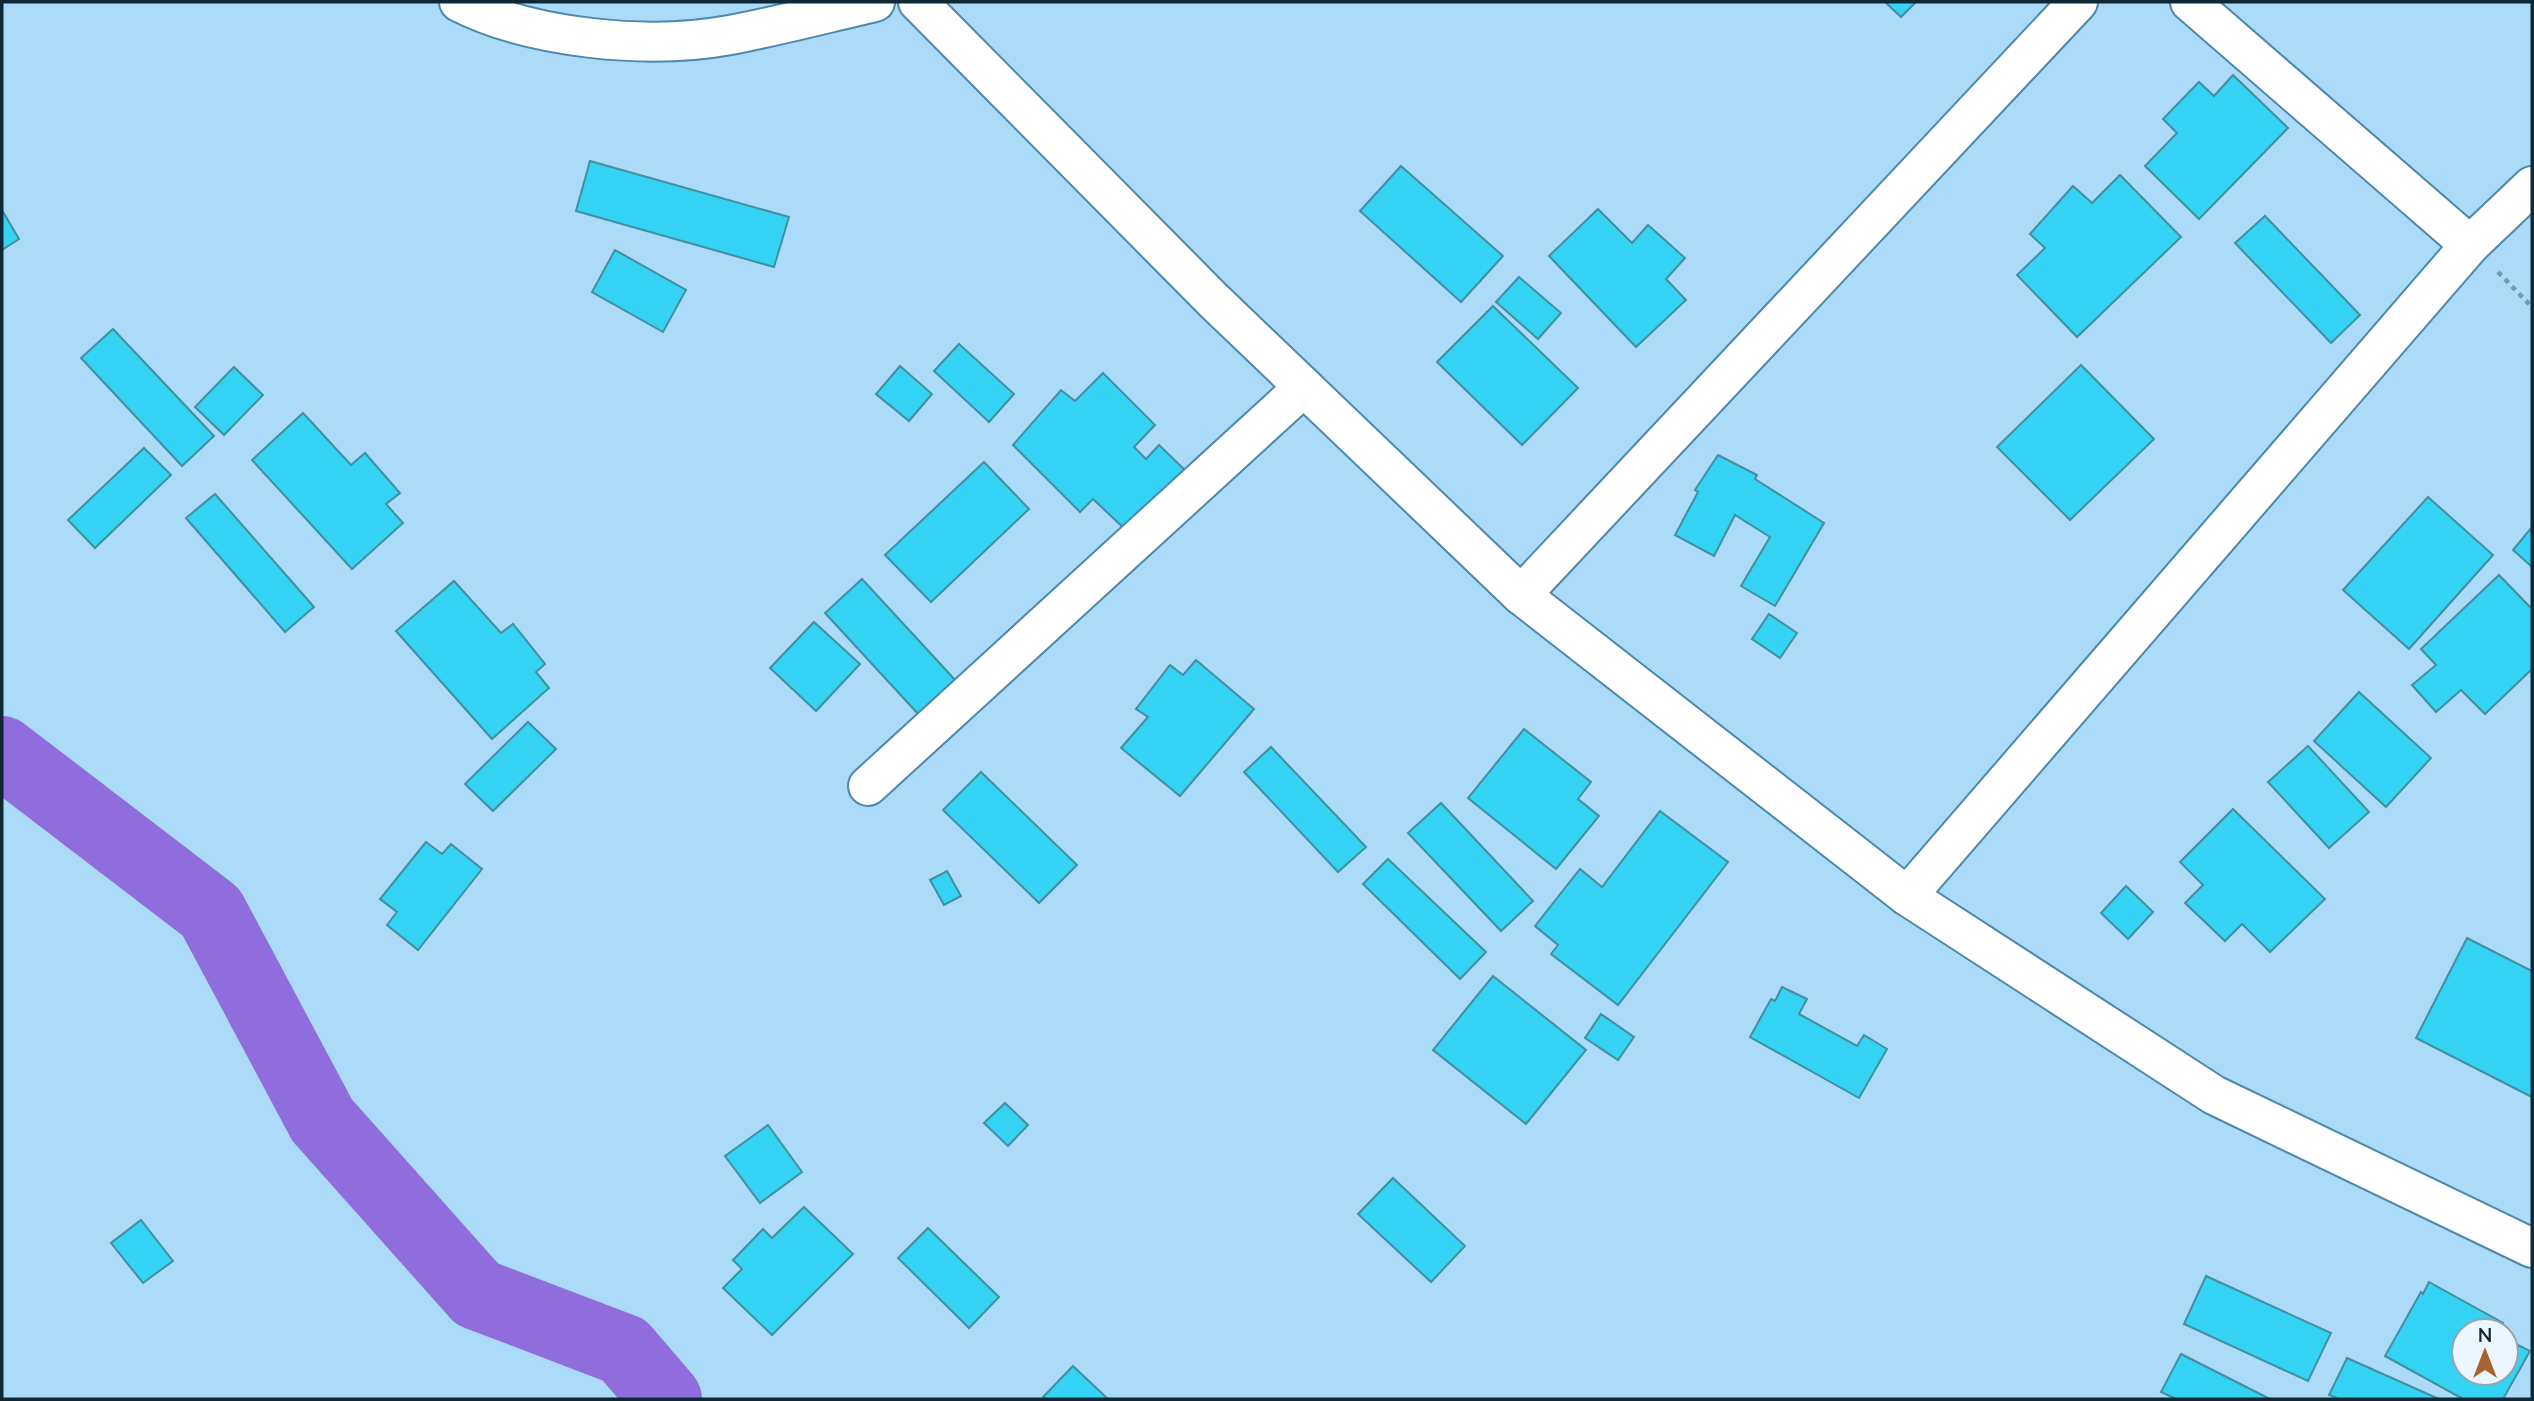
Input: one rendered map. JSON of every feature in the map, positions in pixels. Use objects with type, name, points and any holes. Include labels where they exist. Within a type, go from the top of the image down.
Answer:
[{"type":"street","points":[[458,2],[543,31],[660,43],[728,36],[875,2]]},
{"type":"street","points":[[918,2],[1213,299],[1521,595],[1907,896],[2214,1096],[2532,1248]]},
{"type":"street","points":[[1521,595],[2078,2]]},
{"type":"street","points":[[2190,2],[2470,245]]},
{"type":"street","points":[[1907,896],[2470,245],[2532,186]]},
{"type":"street","points":[[868,786],[1304,387]]},
{"type":"path","points":[[2470,245],[2532,307]]},
{"type":"building","points":[[1885,2],[1916,2],[1901,17]]},
{"type":"building","points":[[2233,75],[2288,128],[2199,219],[2145,166],[2177,133],[2163,119],[2199,82],[2214,96]]},
{"type":"building","points":[[590,161],[789,217],[774,267],[576,211]]},
{"type":"building","points":[[1401,166],[1503,256],[1461,302],[1360,211]]},
{"type":"building","points":[[2120,175],[2181,237],[2077,337],[2017,275],[2045,248],[2030,234],[2073,186],[2092,203]]},
{"type":"building","points":[[1598,209],[1632,243],[1648,225],[1685,258],[1666,279],[1686,300],[1636,347],[1549,256]]},
{"type":"building","points":[[2,210],[19,239],[2,250]]},
{"type":"building","points":[[2265,216],[2360,315],[2331,343],[2235,243]]},
{"type":"building","points":[[615,250],[686,290],[663,332],[592,292]]},
{"type":"building","points":[[1519,277],[1561,313],[1538,339],[1496,302]]},
{"type":"building","points":[[1493,306],[1578,388],[1522,445],[1437,362]]},
{"type":"building","points":[[113,329],[214,436],[182,466],[81,358]]},
{"type":"building","points":[[959,344],[1014,394],[989,422],[934,371]]},
{"type":"building","points":[[2081,365],[2154,439],[2070,520],[1997,447]]},
{"type":"building","points":[[900,366],[932,394],[909,421],[876,394]]},
{"type":"building","points":[[234,367],[263,395],[224,435],[195,407]]},
{"type":"building","points":[[1103,373],[1155,425],[1134,447],[1146,459],[1159,445],[1188,473],[1130,534],[1093,499],[1080,512],[1013,445],[1061,390],[1075,401]]},
{"type":"building","points":[[303,413],[351,465],[365,453],[400,493],[386,504],[403,523],[352,569],[252,460]]},
{"type":"building","points":[[144,448],[171,475],[95,548],[68,520]]},
{"type":"building","points":[[1718,455],[1757,475],[1755,479],[1824,523],[1775,606],[1741,586],[1770,537],[1735,515],[1714,556],[1675,535],[1698,492],[1695,490]]},
{"type":"building","points":[[984,462],[1029,509],[931,602],[885,555]]},
{"type":"building","points":[[215,494],[314,607],[285,632],[186,518]]},
{"type":"building","points":[[2428,497],[2493,555],[2409,649],[2343,590]]},
{"type":"building","points":[[2532,527],[2532,567],[2513,550]]},
{"type":"building","points":[[2499,575],[2532,609],[2532,669],[2485,714],[2461,690],[2436,712],[2412,685],[2436,665],[2421,649]]},
{"type":"building","points":[[862,579],[957,682],[920,716],[825,613]]},
{"type":"building","points":[[454,581],[501,633],[513,624],[545,664],[536,672],[549,688],[492,739],[396,631]]},
{"type":"building","points":[[1769,614],[1797,633],[1780,658],[1752,639]]},
{"type":"building","points":[[814,622],[860,664],[816,711],[770,668]]},
{"type":"building","points":[[1196,660],[1254,709],[1180,796],[1121,748],[1148,717],[1136,709],[1170,665],[1183,675]]},
{"type":"building","points":[[2359,692],[2431,758],[2386,807],[2314,741]]},
{"type":"building","points":[[528,722],[556,749],[493,811],[465,784]]},
{"type":"building","points":[[1524,729],[1591,782],[1578,799],[1599,816],[1556,869],[1468,798]]},
{"type":"building","points":[[2308,746],[2369,812],[2329,848],[2268,782]]},
{"type":"building","points":[[1271,747],[1366,847],[1338,872],[1244,772]]},
{"type":"building","points":[[981,772],[1077,865],[1039,903],[943,810]]},
{"type":"building","points":[[1441,803],[1533,901],[1501,931],[1408,833]]},
{"type":"building","points":[[2233,809],[2325,899],[2270,952],[2242,924],[2225,941],[2185,903],[2203,885],[2180,862]]},
{"type":"building","points":[[1660,811],[1728,862],[1618,1005],[1551,954],[1558,945],[1535,926],[1580,869],[1602,887]]},
{"type":"building","points":[[426,842],[442,854],[451,844],[482,869],[418,950],[387,925],[397,912],[380,899]]},
{"type":"building","points":[[1388,859],[1486,952],[1460,979],[1363,884]]},
{"type":"building","points":[[947,871],[961,896],[944,905],[930,880]]},
{"type":"building","points":[[2126,886],[2153,912],[2128,939],[2101,913]]},
{"type":"building","points":[[2467,938],[2532,971],[2532,1097],[2416,1038]]},
{"type":"building","points":[[1493,976],[1586,1050],[1526,1124],[1433,1050]]},
{"type":"building","points":[[1782,987],[1807,999],[1799,1014],[1857,1046],[1864,1035],[1887,1049],[1859,1098],[1750,1037],[1771,999],[1775,1001]]},
{"type":"building","points":[[1601,1014],[1634,1037],[1618,1060],[1585,1038]]},
{"type":"building","points":[[1005,1103],[1028,1125],[1008,1146],[984,1123]]},
{"type":"building","points":[[768,1125],[802,1172],[760,1203],[725,1156]]},
{"type":"building","points":[[1393,1178],[1465,1246],[1431,1282],[1358,1214]]},
{"type":"building","points":[[804,1207],[853,1254],[772,1335],[723,1288],[742,1269],[733,1260],[763,1229],[772,1238]]},
{"type":"building","points":[[141,1220],[173,1261],[143,1283],[111,1243]]},
{"type":"building","points":[[928,1228],[999,1297],[969,1328],[898,1258]]},
{"type":"building","points":[[2206,1276],[2331,1333],[2308,1381],[2184,1324]]},
{"type":"building","points":[[2429,1282],[2492,1317],[2450,1317],[2450,1387],[2510,1387],[2503,1399],[2463,1399],[2385,1356],[2421,1292],[2423,1294]]},
{"type":"building","points":[[2520,1346],[2530,1351],[2520,1369]]},
{"type":"building","points":[[2181,1354],[2270,1399],[2176,1399],[2161,1392]]},
{"type":"building","points":[[2347,1358],[2439,1399],[2339,1399],[2329,1395]]},
{"type":"building","points":[[1073,1366],[1108,1399],[1045,1399],[1043,1397]]},
{"type":"waterway","points":[[2,752],[211,912],[322,1120],[477,1294],[624,1350],[666,1399]]}]
